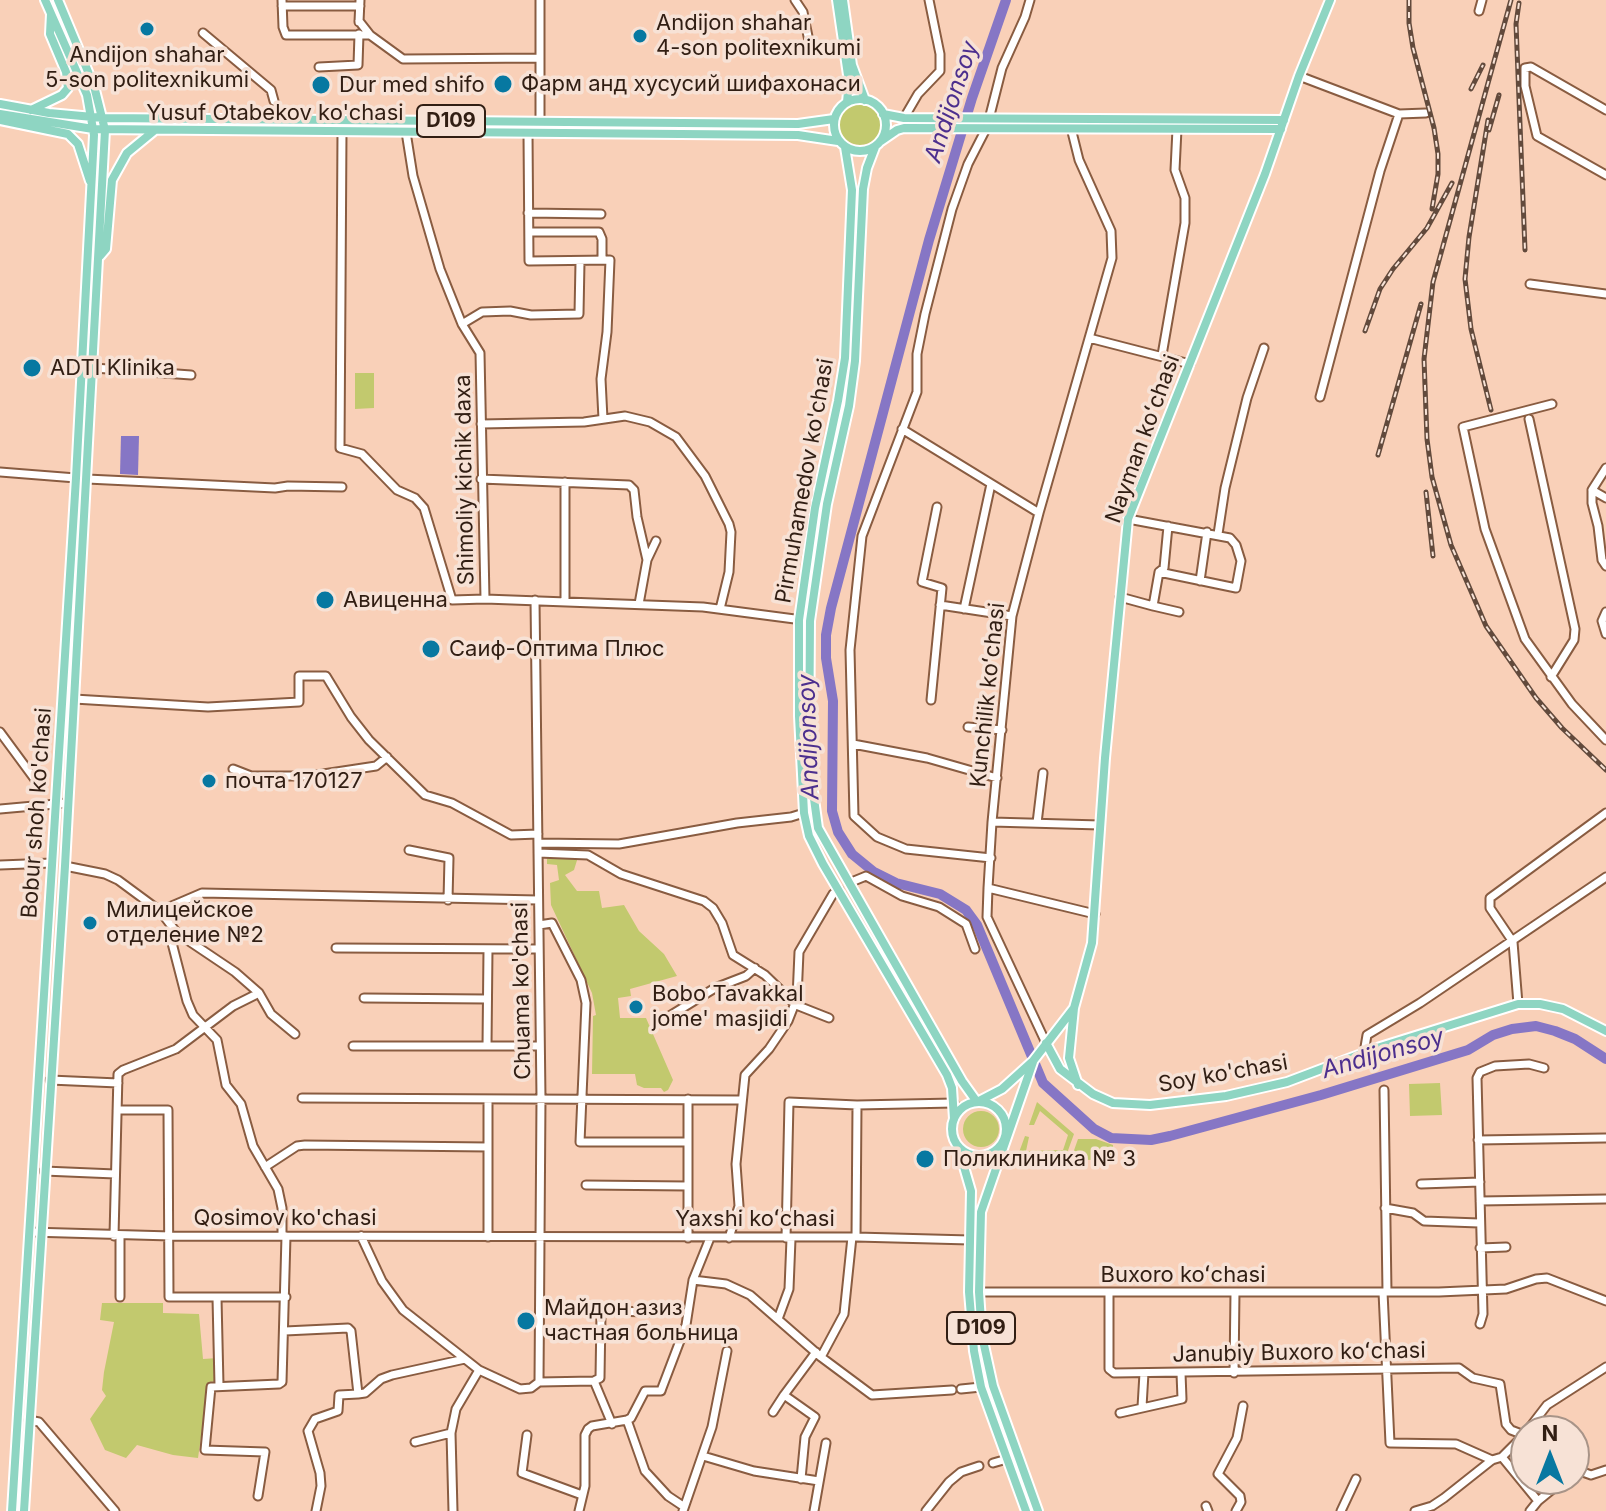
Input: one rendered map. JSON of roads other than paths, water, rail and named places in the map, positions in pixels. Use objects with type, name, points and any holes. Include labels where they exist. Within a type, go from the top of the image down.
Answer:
[{"type":"main road","points":[[31,110],[62,95],[68,88],[66,72],[50,34],[51,13],[45,0]]},
{"type":"main road","name":"Bobur shoh ko'chasi","points":[[12,1511],[35,1232],[44,1171],[65,866],[105,130],[104,118],[81,53],[58,0]]},
{"type":"main road","name":"Nayman koʻchasi","points":[[1074,1008],[1091,953],[1128,519],[1330,0]]},
{"type":"main road","points":[[834,119],[847,102],[849,82],[840,3]]},
{"type":"main road","points":[[840,3],[852,65],[865,100]]},
{"type":"main road","name":"Bobur shoh ko'chasi","points":[[24,1511],[55,804],[92,185],[93,129],[87,95],[51,13]]},
{"type":"main road","points":[[847,102],[865,100],[876,104],[883,114],[886,127],[878,144]]},
{"type":"main road","name":"Yusuf Otabekov ko'chasi","points":[[0,104],[92,118],[798,124],[834,119]]},
{"type":"main road","name":"Yusuf Otabekov ko'chasi","points":[[0,114],[105,130],[798,135],[842,144]]},
{"type":"main road","points":[[883,114],[948,123]]},
{"type":"main road","name":"D109","points":[[834,119],[835,134],[842,144],[860,152],[878,144]]},
{"type":"main road","points":[[0,120],[68,134],[78,144],[92,185]]},
{"type":"main road","points":[[988,122],[1071,128],[1177,129],[1282,124]]},
{"type":"main road","points":[[878,144],[897,130],[948,123],[1282,124]]},
{"type":"main road","points":[[99,257],[106,249],[111,189],[118,166],[127,153],[155,130]]},
{"type":"main road","name":"Pirmuhamedov ko'chasi","points":[[842,144],[852,190],[845,358],[815,508],[799,620],[799,728],[804,813],[809,836],[947,1075],[952,1088],[954,1119]]},
{"type":"main road","name":"Pirmuhamedov ko'chasi","points":[[878,144],[867,168],[863,189],[853,376],[827,504],[810,621],[809,762],[818,828],[962,1081],[977,1102]]},
{"type":"main road","points":[[70,571],[81,571]]},
{"type":"main road","points":[[66,631],[77,632]]},
{"type":"main road","name":"Soy ko'chasi","points":[[1046,1043],[1054,1061],[1078,1085],[1113,1103],[1150,1105],[1226,1096],[1287,1082],[1364,1053],[1518,1004],[1540,1004],[1563,1009],[1606,1031]]},
{"type":"main road","points":[[954,1119],[963,1107],[1002,1089],[1033,1061],[1074,1008]]},
{"type":"main road","points":[[1074,1008],[1069,1058],[1078,1085]]},
{"type":"main road","points":[[958,1146],[974,1155],[983,1155],[1000,1147],[1033,1061]]},
{"type":"main road","points":[[977,1102],[986,1103],[1001,1113],[1006,1130],[1004,1139]]},
{"type":"main road","name":"D109","points":[[954,1119],[953,1133],[971,1183],[971,1321],[981,1387],[1026,1511]]},
{"type":"main road","name":"D109","points":[[1004,1139],[981,1212],[979,1292],[985,1351],[993,1386],[1038,1511]]},
{"type":"street","points":[[540,0],[540,133]]},
{"type":"street","points":[[795,0],[803,12],[810,46],[843,47]]},
{"type":"street","points":[[904,118],[918,94],[940,71],[940,54],[929,0]]},
{"type":"street","points":[[991,858],[906,849],[877,837],[854,816],[850,650],[862,536],[917,392],[917,354],[952,209],[968,164],[988,122],[1002,68],[1030,0]]},
{"type":"street","points":[[1479,11],[1482,0]]},
{"type":"street","points":[[319,67],[358,65],[358,36],[360,3],[282,3],[286,35],[358,36],[370,35]]},
{"type":"street","points":[[359,21],[370,35],[403,59],[540,58]]},
{"type":"street","points":[[203,33],[271,90],[274,101]]},
{"type":"street","points":[[1606,110],[1531,67],[1525,68],[1525,86],[1537,136],[1606,175]]},
{"type":"street","points":[[1299,76],[1399,114],[1426,113]]},
{"type":"street","points":[[1320,397],[1380,171],[1399,114]]},
{"type":"street","name":"Kunchilik koʻchasi","points":[[1046,1043],[987,917],[992,822],[1012,616],[1112,258],[1111,231],[1079,160],[1071,128]]},
{"type":"street","points":[[1162,355],[1185,223],[1185,198],[1175,170],[1177,129]]},
{"type":"street","points":[[342,132],[340,448],[362,454],[397,490],[415,498],[424,508],[452,600],[485,599]]},
{"type":"street","name":"Shimoliy kichik daxa","points":[[406,132],[413,176],[439,264],[462,324],[480,353],[485,599],[720,609],[810,621]]},
{"type":"street","points":[[528,133],[529,261],[610,260],[607,332],[601,379],[603,419]]},
{"type":"street","points":[[528,213],[601,214]]},
{"type":"street","points":[[529,232],[599,232],[602,260]]},
{"type":"street","points":[[462,324],[482,312],[579,314],[580,262]]},
{"type":"street","points":[[1530,284],[1606,294]]},
{"type":"street","points":[[1089,338],[1190,364]]},
{"type":"street","points":[[1218,534],[1225,488],[1247,398],[1264,348]]},
{"type":"street","points":[[94,368],[191,375]]},
{"type":"street","points":[[1552,404],[1463,427],[1485,529],[1514,615],[1525,639],[1551,677],[1606,740]]},
{"type":"street","points":[[481,424],[575,423],[632,417],[658,426],[676,437],[698,465],[726,515],[731,532],[729,572],[720,609]]},
{"type":"street","points":[[1529,419],[1575,629],[1574,640],[1551,677]]},
{"type":"street","points":[[902,429],[1039,513]]},
{"type":"street","points":[[1606,468],[1592,490],[1602,560],[1606,566]]},
{"type":"street","points":[[0,472],[76,478]]},
{"type":"street","points":[[87,479],[275,488],[342,487]]},
{"type":"street","points":[[481,479],[629,485],[634,490],[647,560]]},
{"type":"street","points":[[565,482],[565,601]]},
{"type":"street","points":[[964,609],[991,484]]},
{"type":"street","points":[[1592,490],[1606,498]]},
{"type":"street","points":[[931,700],[942,588],[922,582],[937,507]]},
{"type":"street","points":[[1128,519],[1230,538],[1241,561],[1236,588],[1159,572]]},
{"type":"street","points":[[1153,606],[1159,572],[1164,568],[1168,526]]},
{"type":"street","points":[[1200,581],[1207,532]]},
{"type":"street","points":[[639,604],[647,560],[656,541]]},
{"type":"street","points":[[1120,597],[1179,612]]},
{"type":"street","name":"Chuama ko'chasi","points":[[535,600],[541,1098],[539,1382]]},
{"type":"street","points":[[940,605],[1012,616]]},
{"type":"street","points":[[1606,612],[1602,626],[1606,634]]},
{"type":"street","points":[[74,699],[208,707],[299,702],[299,676],[326,676],[351,717],[425,795],[452,803],[511,835],[538,834]]},
{"type":"street","points":[[968,727],[1002,730]]},
{"type":"street","points":[[0,732],[42,789]]},
{"type":"street","points":[[853,744],[927,758],[997,778]]},
{"type":"street","points":[[233,769],[251,776],[310,776],[376,766],[387,757]]},
{"type":"street","points":[[1037,823],[1043,773]]},
{"type":"street","points":[[0,809],[67,803]]},
{"type":"street","points":[[538,843],[619,844],[804,813]]},
{"type":"street","points":[[1518,1004],[1513,942],[1490,908],[1490,898],[1606,813]]},
{"type":"street","points":[[992,822],[1100,825]]},
{"type":"street","points":[[409,850],[449,858],[448,900]]},
{"type":"street","points":[[538,853],[588,855],[621,874],[704,901],[713,908],[722,923],[733,955],[755,968],[796,1005],[829,1018]]},
{"type":"street","points":[[0,865],[52,863]]},
{"type":"street","points":[[65,866],[118,880],[160,911],[177,933],[235,972],[259,993],[271,1014],[295,1034]]},
{"type":"street","points":[[849,883],[866,876],[902,896],[939,907],[966,924],[975,949]]},
{"type":"street","points":[[1364,1053],[1367,1035],[1513,942],[1606,877]]},
{"type":"street","points":[[988,888],[1095,914]]},
{"type":"street","points":[[729,1238],[739,1206],[736,1164],[745,1075],[769,1049],[796,1005],[799,952],[833,894],[839,890]]},
{"type":"street","points":[[160,911],[202,893],[538,900]]},
{"type":"street","points":[[539,925],[552,923],[581,980],[586,1003],[580,1142],[686,1142]]},
{"type":"street","points":[[177,933],[172,943],[187,1001],[193,1015],[217,1040],[226,1085],[241,1104],[251,1141],[278,1189],[282,1208],[286,1297],[282,1382],[211,1387],[205,1450],[265,1452],[258,1496]]},
{"type":"street","points":[[336,948],[539,949]]},
{"type":"street","points":[[487,1046],[488,949]]},
{"type":"street","points":[[663,1020],[715,988],[746,976],[755,968]]},
{"type":"street","points":[[120,1297],[115,1174],[118,1074],[176,1049],[233,1006],[259,993]]},
{"type":"street","points":[[364,998],[487,999]]},
{"type":"street","points":[[353,1046],[540,1046]]},
{"type":"street","points":[[1480,1324],[1483,1314],[1477,1078],[1486,1068],[1504,1065],[1529,1064],[1544,1068]]},
{"type":"street","points":[[50,1080],[118,1083]]},
{"type":"street","points":[[1384,1090],[1385,1292],[1390,1443],[1456,1444],[1492,1460]]},
{"type":"street","points":[[302,1098],[741,1100]]},
{"type":"street","points":[[488,1099],[488,1237]]},
{"type":"street","points":[[688,1099],[688,1238]]},
{"type":"street","points":[[778,1319],[789,1289],[789,1102],[857,1105],[954,1103]]},
{"type":"street","points":[[773,1412],[818,1354],[844,1314],[854,1237],[857,1105]]},
{"type":"street","points":[[117,1110],[168,1110],[169,1297],[286,1297]]},
{"type":"street","points":[[1478,1140],[1605,1138]]},
{"type":"street","points":[[265,1167],[297,1146],[305,1145],[488,1147]]},
{"type":"street","points":[[44,1171],[115,1174]]},
{"type":"street","points":[[1421,1184],[1480,1182]]},
{"type":"street","points":[[586,1185],[687,1186]]},
{"type":"street","points":[[1480,1201],[1606,1199]]},
{"type":"street","points":[[1385,1208],[1413,1213],[1424,1221],[1479,1223]]},
{"type":"street","name":"Qosimov ko'chasi","points":[[35,1232],[117,1236],[541,1237]]},
{"type":"street","points":[[361,1236],[382,1281],[403,1310],[479,1370],[520,1389],[531,1388],[539,1382],[594,1381],[600,1378],[601,1314],[607,1311],[652,1312]]},
{"type":"street","name":"Yaxshi koʻchasi","points":[[541,1237],[970,1240]]},
{"type":"street","points":[[579,1511],[586,1477],[585,1435],[592,1426],[631,1418],[645,1391],[661,1391],[686,1325],[693,1280],[710,1238]]},
{"type":"street","points":[[1480,1248],[1506,1247]]},
{"type":"street","name":"Buxoro koʻchasi","points":[[979,1292],[1481,1291],[1506,1289],[1547,1278],[1606,1301]]},
{"type":"street","points":[[693,1280],[726,1284],[750,1295],[818,1354],[872,1395],[981,1387]]},
{"type":"street","points":[[1234,1373],[1235,1292]]},
{"type":"street","name":"Janubiy Buxoro koʻchasi","points":[[1109,1294],[1109,1369],[1114,1373],[1459,1368],[1473,1378],[1500,1384],[1506,1424],[1510,1429]]},
{"type":"street","points":[[217,1298],[219,1385]]},
{"type":"street","points":[[285,1331],[348,1328],[351,1331],[358,1394]]},
{"type":"street","points":[[627,1420],[645,1471],[683,1508],[703,1456],[727,1351]]},
{"type":"street","points":[[316,1511],[320,1473],[308,1431],[315,1419],[338,1411],[339,1395],[365,1393],[381,1379],[392,1375],[465,1359]]},
{"type":"street","points":[[1540,1415],[1547,1405],[1606,1367]]},
{"type":"street","points":[[453,1511],[451,1433],[456,1409],[479,1370]]},
{"type":"street","points":[[1142,1407],[1144,1373]]},
{"type":"street","points":[[1120,1413],[1182,1399],[1181,1373]]},
{"type":"street","points":[[594,1381],[612,1424]]},
{"type":"street","points":[[784,1395],[815,1417],[805,1437],[801,1479]]},
{"type":"street","points":[[1236,1511],[1240,1496],[1218,1474],[1237,1438],[1243,1406]]},
{"type":"street","points":[[29,1420],[39,1422],[115,1511]]},
{"type":"street","points":[[415,1442],[451,1433]]},
{"type":"street","points":[[527,1435],[522,1473],[582,1495]]},
{"type":"street","points":[[814,1511],[826,1443]]},
{"type":"street","points":[[1415,1511],[1432,1506],[1510,1449]]},
{"type":"street","points":[[703,1456],[754,1471],[819,1481]]},
{"type":"street","points":[[1502,1457],[1538,1501]]},
{"type":"street","points":[[993,1463],[1007,1459]]},
{"type":"street","points":[[926,1511],[949,1482],[961,1472],[979,1466]]},
{"type":"street","points":[[1341,1511],[1356,1479]]},
{"type":"street","points":[[1530,1511],[1545,1495]]},
{"type":"waterway","name":"Andijonsoy","points":[[1006,0],[972,98],[929,240],[831,608],[826,658],[833,701],[832,811],[838,832],[852,854],[874,872],[896,883],[940,894],[966,910],[977,925],[1043,1083],[1094,1129],[1111,1138],[1151,1140],[1321,1095],[1468,1050],[1493,1035],[1512,1029],[1536,1026],[1555,1031],[1575,1039],[1606,1059]]},
{"type":"railway","points":[[1409,0],[1413,48],[1438,154],[1432,209]]},
{"type":"railway","points":[[1511,0],[1433,282],[1424,359],[1427,439],[1432,477],[1451,545],[1486,626],[1536,698],[1606,770]]},
{"type":"railway","points":[[1519,3],[1516,24],[1525,250]]},
{"type":"railway","points":[[1471,89],[1483,65]]},
{"type":"railway","points":[[1489,130],[1499,95]]},
{"type":"railway","points":[[1488,120],[1465,279],[1471,329],[1491,410]]},
{"type":"railway","points":[[1365,331],[1380,289],[1427,228],[1452,183]]},
{"type":"railway","points":[[1378,455],[1421,304]]},
{"type":"railway","points":[[1426,492],[1433,556]]},
{"type":"place","name":"Andijon shahar 5-son politexnikumi","points":[[147,29]]},
{"type":"place","name":"Andijon shahar 4-son politexnikumi","points":[[640,36]]},
{"type":"place","name":"Фарм анд хусусий шифахонаси","points":[[503,84]]},
{"type":"place","name":"Dur med shifo","points":[[321,85]]},
{"type":"place","name":"ADTI Klinika","points":[[32,368]]},
{"type":"place","name":"Авиценна","points":[[325,600]]},
{"type":"place","name":"Саиф-Оптима Плюс","points":[[431,649]]},
{"type":"place","name":"почта 170127","points":[[209,781]]},
{"type":"place","name":"Милицейское отделение №2","points":[[90,923]]},
{"type":"place","name":"Bobo Tavakkal jome' masjidi","points":[[636,1007]]},
{"type":"place","name":"Поликлиника № 3","points":[[925,1159]]},
{"type":"place","name":"Майдон азиз частная больница","points":[[526,1321]]}]
